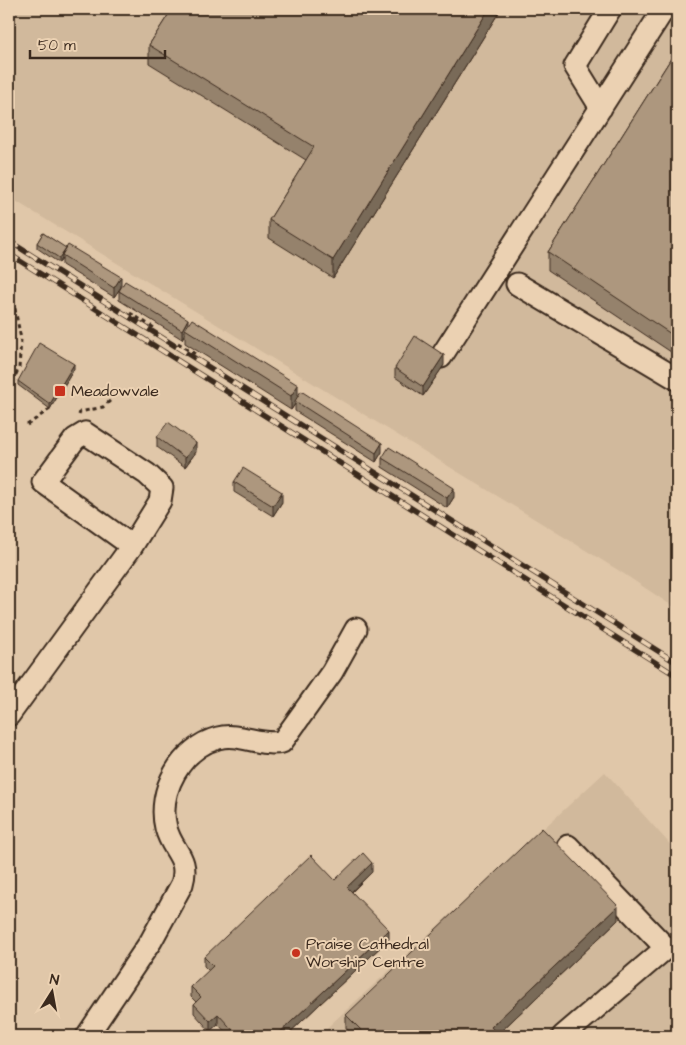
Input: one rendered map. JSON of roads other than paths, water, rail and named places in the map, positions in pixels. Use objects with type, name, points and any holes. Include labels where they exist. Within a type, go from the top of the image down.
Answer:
[{"type":"lane","points":[[601,108],[575,66],[610,9]]},
{"type":"lane","points":[[441,357],[664,9]]},
{"type":"lane","points":[[517,284],[677,379]]},
{"type":"lane","points":[[9,715],[132,546],[160,502],[162,488],[147,474],[85,433],[75,439],[43,482],[132,546]]},
{"type":"lane","points":[[87,1036],[150,941],[182,884],[185,874],[184,863],[172,844],[166,828],[164,808],[168,788],[175,772],[186,755],[203,743],[219,737],[239,736],[272,744],[282,742],[332,672],[356,629]]},
{"type":"lane","points":[[562,1036],[666,948],[568,846]]},
{"type":"railway","points":[[9,241],[677,663]]},
{"type":"railway","points":[[9,254],[677,676]]},
{"type":"place","name":"Meadowvale","points":[[60,391]]},
{"type":"place","name":"Praise Cathedral Worship Centre","points":[[296,953]]}]
